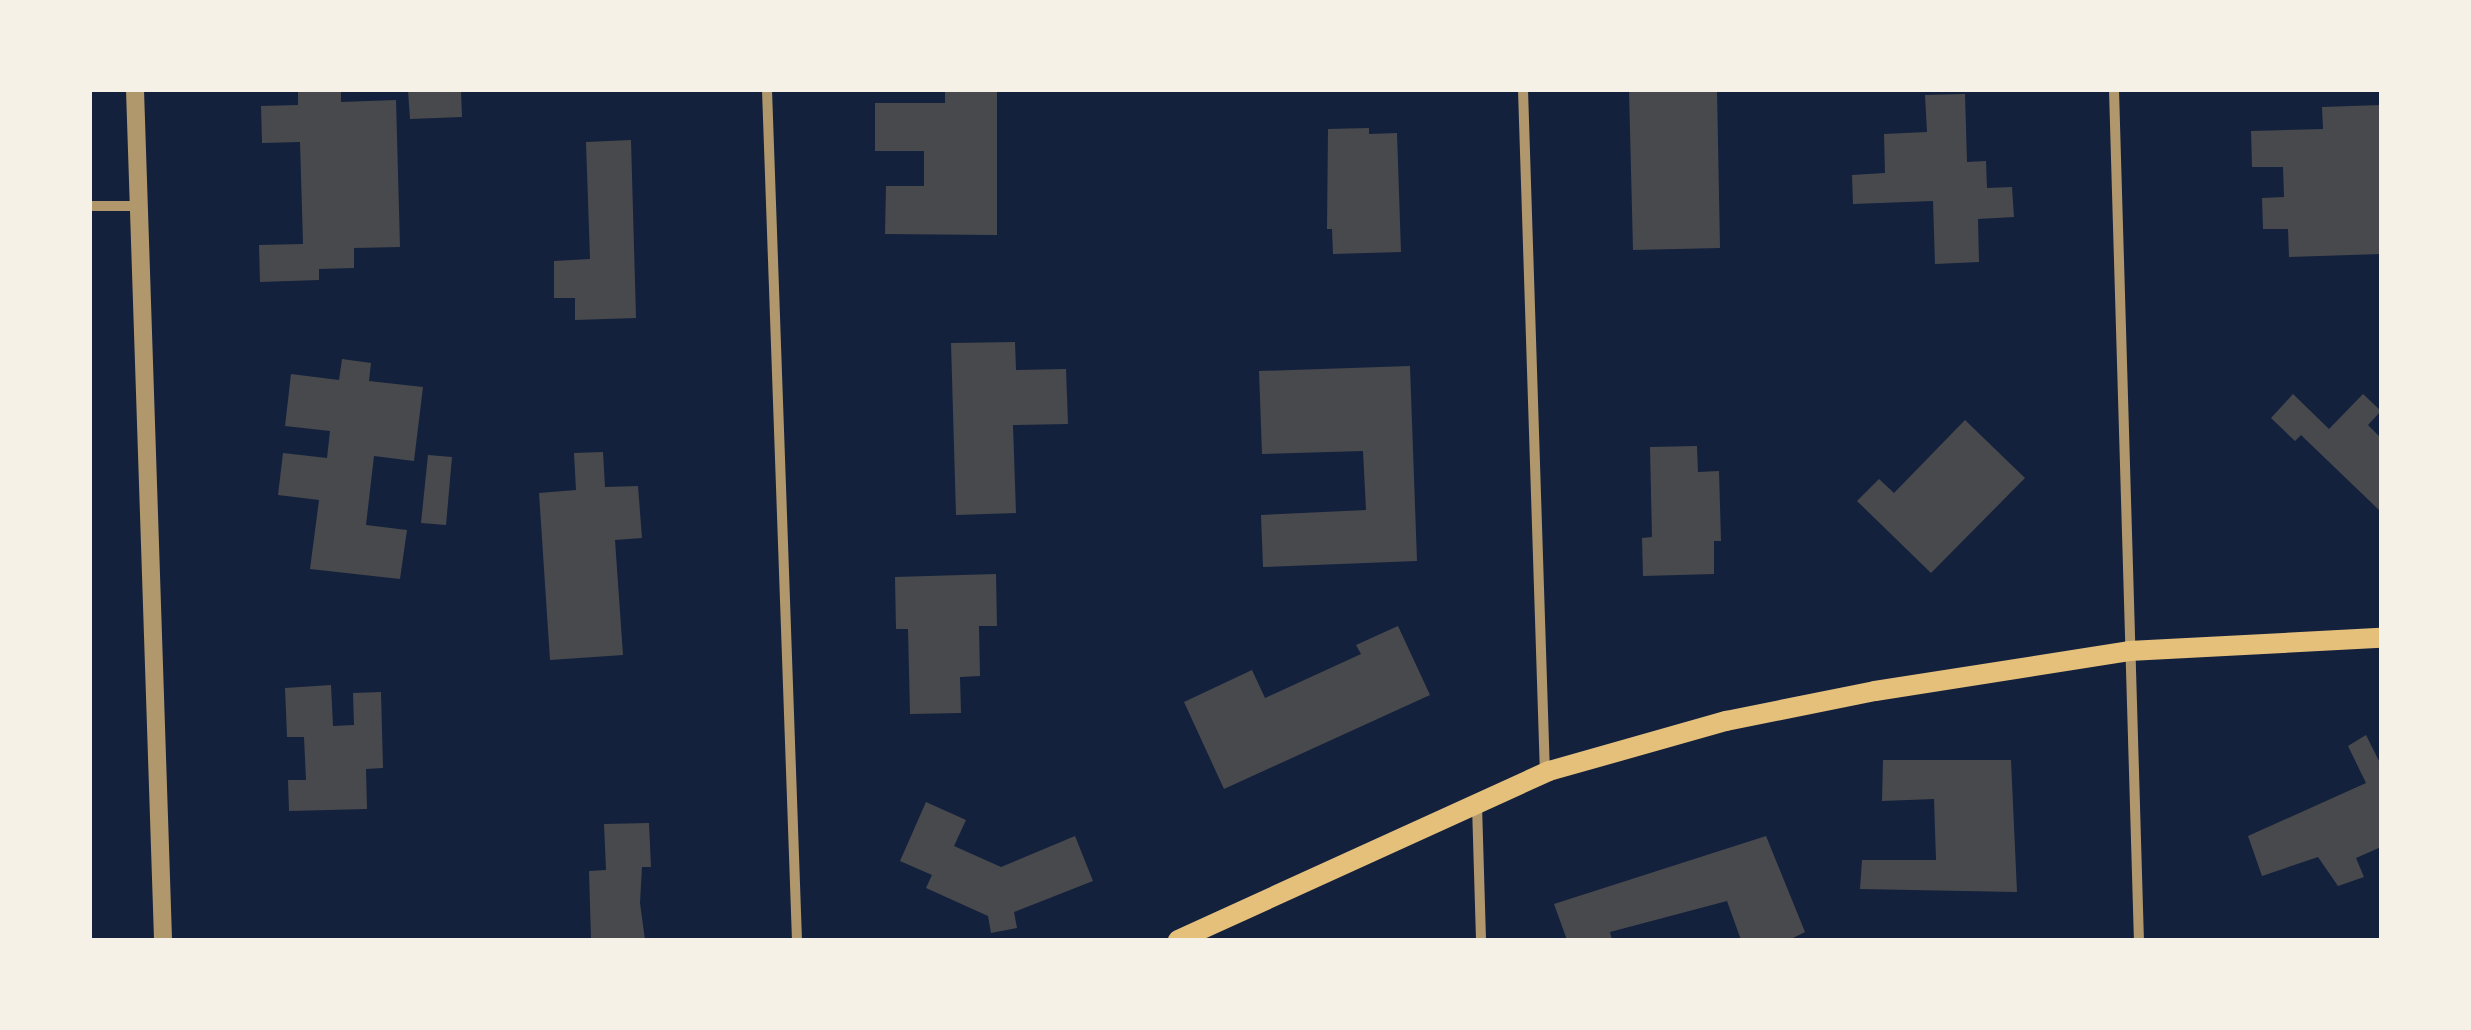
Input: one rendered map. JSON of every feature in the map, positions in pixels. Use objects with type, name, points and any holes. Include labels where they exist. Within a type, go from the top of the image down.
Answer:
[{"type":"main road","points":[[1178,940],[1545,773],[1611,750],[1800,705],[2129,651],[2381,638]]},
{"type":"street","points":[[135,90],[164,940]]},
{"type":"street","points":[[767,90],[796,940]]},
{"type":"street","points":[[1523,90],[1545,773]]},
{"type":"street","points":[[2114,90],[2139,940]]},
{"type":"street","points":[[90,206],[139,206]]},
{"type":"street","points":[[1477,804],[1481,940]]},
{"type":"building","points":[[298,90],[341,90],[341,102],[396,100],[400,247],[354,248],[354,268],[319,269],[319,280],[260,282],[259,245],[303,244],[300,142],[262,143],[261,106],[298,105]]},
{"type":"building","points":[[408,90],[461,90],[462,117],[410,119]]},
{"type":"building","points":[[945,90],[997,90],[997,235],[885,234],[886,186],[924,186],[924,151],[875,151],[875,103],[945,103]]},
{"type":"building","points":[[1629,90],[1717,90],[1720,248],[1633,250]]},
{"type":"building","points":[[1965,94],[1967,162],[1986,161],[1987,188],[2012,187],[2014,217],[1978,219],[1979,262],[1935,264],[1933,201],[1853,204],[1852,175],[1885,173],[1884,134],[1927,132],[1925,95]]},
{"type":"building","points":[[2381,105],[2381,254],[2289,257],[2288,229],[2263,229],[2262,198],[2284,197],[2283,167],[2252,167],[2251,131],[2323,129],[2322,107]]},
{"type":"building","points":[[1369,128],[1369,134],[1397,133],[1401,252],[1333,254],[1332,229],[1327,229],[1328,129]]},
{"type":"building","points":[[631,140],[636,318],[575,320],[575,298],[554,298],[554,261],[590,259],[586,142]]},
{"type":"building","points":[[1015,342],[1016,370],[1066,369],[1068,424],[1013,425],[1016,513],[956,515],[951,343]]},
{"type":"building","points":[[342,359],[371,363],[369,381],[423,387],[414,461],[374,456],[366,525],[407,530],[400,579],[310,569],[319,500],[278,495],[283,453],[327,458],[330,431],[285,426],[291,374],[339,380]]},
{"type":"building","points":[[1410,366],[1417,561],[1263,567],[1261,515],[1366,510],[1363,451],[1262,454],[1259,371]]},
{"type":"building","points":[[2293,394],[2329,429],[2363,394],[2381,411],[2368,425],[2381,438],[2379,510],[2301,435],[2295,441],[2271,418]]},
{"type":"building","points":[[1965,420],[2025,478],[1931,573],[1857,501],[1879,479],[1894,493]]},
{"type":"building","points":[[1697,446],[1698,472],[1719,471],[1721,541],[1714,541],[1714,574],[1643,576],[1642,538],[1652,537],[1650,447]]},
{"type":"building","points":[[603,452],[605,487],[638,486],[642,538],[615,540],[623,655],[550,660],[539,493],[576,490],[574,453]]},
{"type":"building","points":[[428,455],[452,457],[446,525],[421,523]]},
{"type":"building","points":[[996,574],[997,626],[979,626],[980,676],[960,677],[961,713],[910,714],[908,629],[896,629],[895,577]]},
{"type":"building","points":[[1398,626],[1430,695],[1224,789],[1184,702],[1252,670],[1265,698],[1361,654],[1356,645]]},
{"type":"building","points":[[331,685],[333,726],[354,725],[353,693],[381,692],[383,768],[366,769],[367,809],[289,811],[288,780],[306,780],[304,737],[287,737],[285,688]]},
{"type":"building","points":[[2366,735],[2381,765],[2381,847],[2356,858],[2364,877],[2338,886],[2318,857],[2262,876],[2248,836],[2366,783],[2348,746]]},
{"type":"building","points":[[1883,760],[2011,760],[2017,892],[1860,889],[1862,860],[1936,860],[1934,799],[1882,801]]},
{"type":"building","points":[[926,802],[966,820],[954,846],[1001,867],[1075,836],[1093,881],[1014,912],[1017,928],[991,933],[988,916],[926,888],[932,875],[900,861]]},
{"type":"building","points":[[649,823],[651,867],[642,867],[640,903],[645,940],[591,940],[589,871],[606,870],[604,824]]},
{"type":"building","points":[[1766,836],[1805,932],[1789,940],[1741,940],[1727,901],[1610,932],[1612,940],[1567,940],[1554,904]]}]
